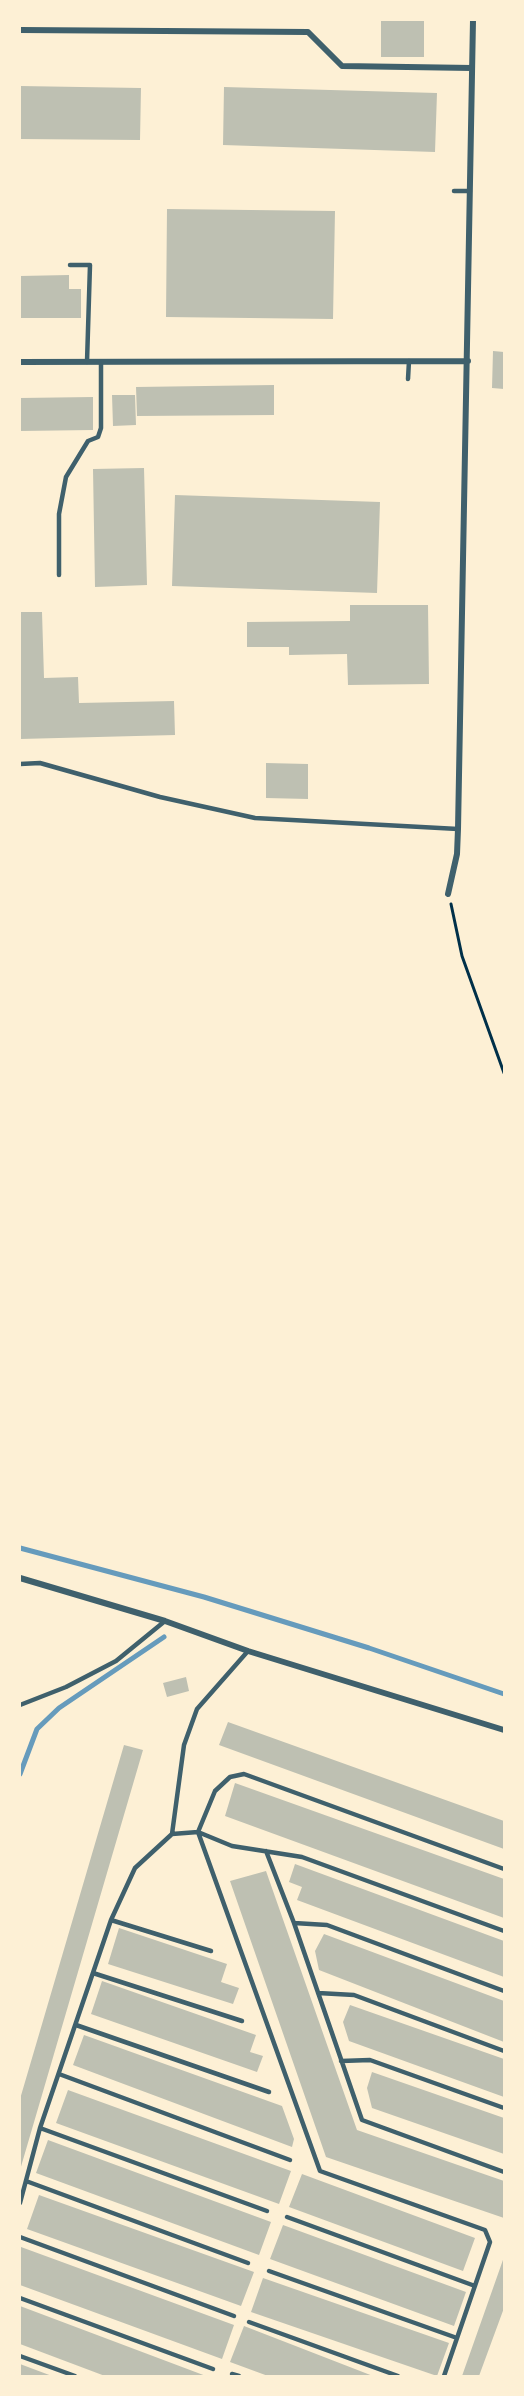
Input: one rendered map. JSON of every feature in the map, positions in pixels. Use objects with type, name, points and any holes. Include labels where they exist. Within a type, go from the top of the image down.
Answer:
[{"type":"street","points":[[448,894],[457,854],[458,829],[473,20]]},
{"type":"street","points":[[20,30],[308,32],[342,66],[472,68]]},
{"type":"street","points":[[20,362],[468,361]]},
{"type":"street","points":[[20,1578],[165,1621],[248,1651],[504,1730]]},
{"type":"lane","points":[[454,191],[470,191]]},
{"type":"lane","points":[[70,265],[90,265],[87,362]]},
{"type":"lane","points":[[408,379],[409,361]]},
{"type":"lane","points":[[59,575],[59,514],[66,477],[88,441],[98,437],[101,428],[101,362]]},
{"type":"lane","points":[[20,764],[40,763],[160,797],[255,818],[458,829]]},
{"type":"lane","points":[[20,1705],[66,1687],[116,1661],[165,1621]]},
{"type":"lane","points":[[20,2203],[40,2128],[111,1920],[135,1868],[172,1834],[184,1745],[197,1709],[248,1651]]},
{"type":"lane","points":[[444,2376],[490,2242],[485,2230],[320,2171],[198,1833],[215,1791],[230,1777],[244,1774],[504,1869]]},
{"type":"lane","points":[[172,1834],[198,1833],[232,1846],[302,1857],[504,1930]]},
{"type":"lane","points":[[266,1851],[294,1923],[362,2120],[504,2172]]},
{"type":"lane","points":[[111,1920],[211,1951]]},
{"type":"lane","points":[[294,1923],[327,1925],[504,1991]]},
{"type":"lane","points":[[93,1973],[242,2021]]},
{"type":"lane","points":[[318,1994],[354,1995],[504,2051]]},
{"type":"lane","points":[[76,2025],[269,2092]]},
{"type":"lane","points":[[341,2061],[370,2060],[504,2108]]},
{"type":"lane","points":[[59,2074],[290,2160]]},
{"type":"lane","points":[[40,2128],[267,2211]]},
{"type":"lane","points":[[26,2181],[248,2263]]},
{"type":"lane","points":[[287,2217],[475,2286]]},
{"type":"lane","points":[[20,2237],[234,2316]]},
{"type":"lane","points":[[269,2271],[458,2338]]},
{"type":"lane","points":[[20,2298],[213,2368]]},
{"type":"lane","points":[[249,2322],[398,2376]]},
{"type":"lane","points":[[20,2356],[75,2376]]},
{"type":"lane","points":[[232,2374],[239,2376]]},
{"type":"path","points":[[448,894],[462,956],[504,1072]]},
{"type":"building","points":[[381,20],[424,20],[424,57],[381,57]]},
{"type":"building","points":[[20,86],[141,88],[140,140],[20,139]]},
{"type":"building","points":[[224,87],[437,93],[435,152],[223,145]]},
{"type":"building","points":[[167,209],[335,211],[333,319],[166,317]]},
{"type":"building","points":[[69,275],[69,289],[81,289],[81,318],[20,318],[20,276]]},
{"type":"building","points":[[493,351],[504,352],[504,389],[492,388]]},
{"type":"building","points":[[274,385],[274,415],[137,416],[136,387]]},
{"type":"building","points":[[112,395],[135,395],[136,425],[113,426]]},
{"type":"building","points":[[93,397],[93,430],[20,431],[20,398]]},
{"type":"building","points":[[144,468],[147,585],[95,587],[93,469]]},
{"type":"building","points":[[175,495],[380,502],[377,593],[172,586]]},
{"type":"building","points":[[350,605],[428,605],[429,684],[348,685],[347,654],[289,655],[289,647],[247,647],[247,622],[350,621]]},
{"type":"building","points":[[20,612],[42,612],[44,678],[78,677],[79,703],[174,701],[175,735],[20,739]]},
{"type":"building","points":[[266,763],[308,764],[308,799],[266,798]]},
{"type":"building","points":[[186,1677],[189,1691],[167,1697],[163,1683]]},
{"type":"building","points":[[228,1722],[504,1821],[504,1849],[219,1745]]},
{"type":"building","points":[[124,1745],[143,1750],[20,2170],[20,2099]]},
{"type":"building","points":[[235,1783],[504,1879],[504,1918],[225,1816]]},
{"type":"building","points":[[295,1864],[504,1941],[504,1977],[297,1900],[302,1887],[289,1882]]},
{"type":"building","points":[[266,1871],[357,2130],[504,2181],[504,2218],[326,2157],[230,1881]]},
{"type":"building","points":[[119,1928],[227,1964],[221,1982],[239,1988],[233,2004],[108,1964]]},
{"type":"building","points":[[324,1934],[504,2001],[504,2042],[319,1970],[315,1951]]},
{"type":"building","points":[[102,1981],[256,2035],[250,2052],[263,2056],[257,2072],[91,2014]]},
{"type":"building","points":[[350,2005],[504,2059],[504,2097],[349,2041],[343,2022]]},
{"type":"building","points":[[84,2035],[282,2106],[294,2139],[292,2147],[73,2065]]},
{"type":"building","points":[[372,2072],[504,2118],[504,2154],[372,2108],[367,2088]]},
{"type":"building","points":[[68,2090],[291,2171],[279,2204],[56,2123]]},
{"type":"building","points":[[48,2140],[271,2222],[259,2255],[36,2173]]},
{"type":"building","points":[[302,2174],[475,2238],[463,2271],[289,2207]]},
{"type":"building","points":[[39,2195],[254,2272],[241,2306],[27,2229]]},
{"type":"building","points":[[283,2225],[466,2292],[454,2326],[270,2259]]},
{"type":"building","points":[[21,2247],[234,2325],[222,2359],[20,2285]]},
{"type":"building","points":[[504,2257],[504,2308],[479,2376],[462,2376]]},
{"type":"building","points":[[263,2278],[449,2343],[437,2376],[251,2312]]},
{"type":"building","points":[[20,2306],[206,2376],[105,2376],[20,2344]]},
{"type":"building","points":[[244,2326],[373,2376],[268,2376],[230,2362]]},
{"type":"building","points":[[20,2364],[52,2376],[20,2376]]},
{"type":"waterway","points":[[20,1548],[204,1597],[369,1648],[504,1694]]},
{"type":"waterway","points":[[20,1774],[37,1729],[59,1708],[164,1637]]}]
